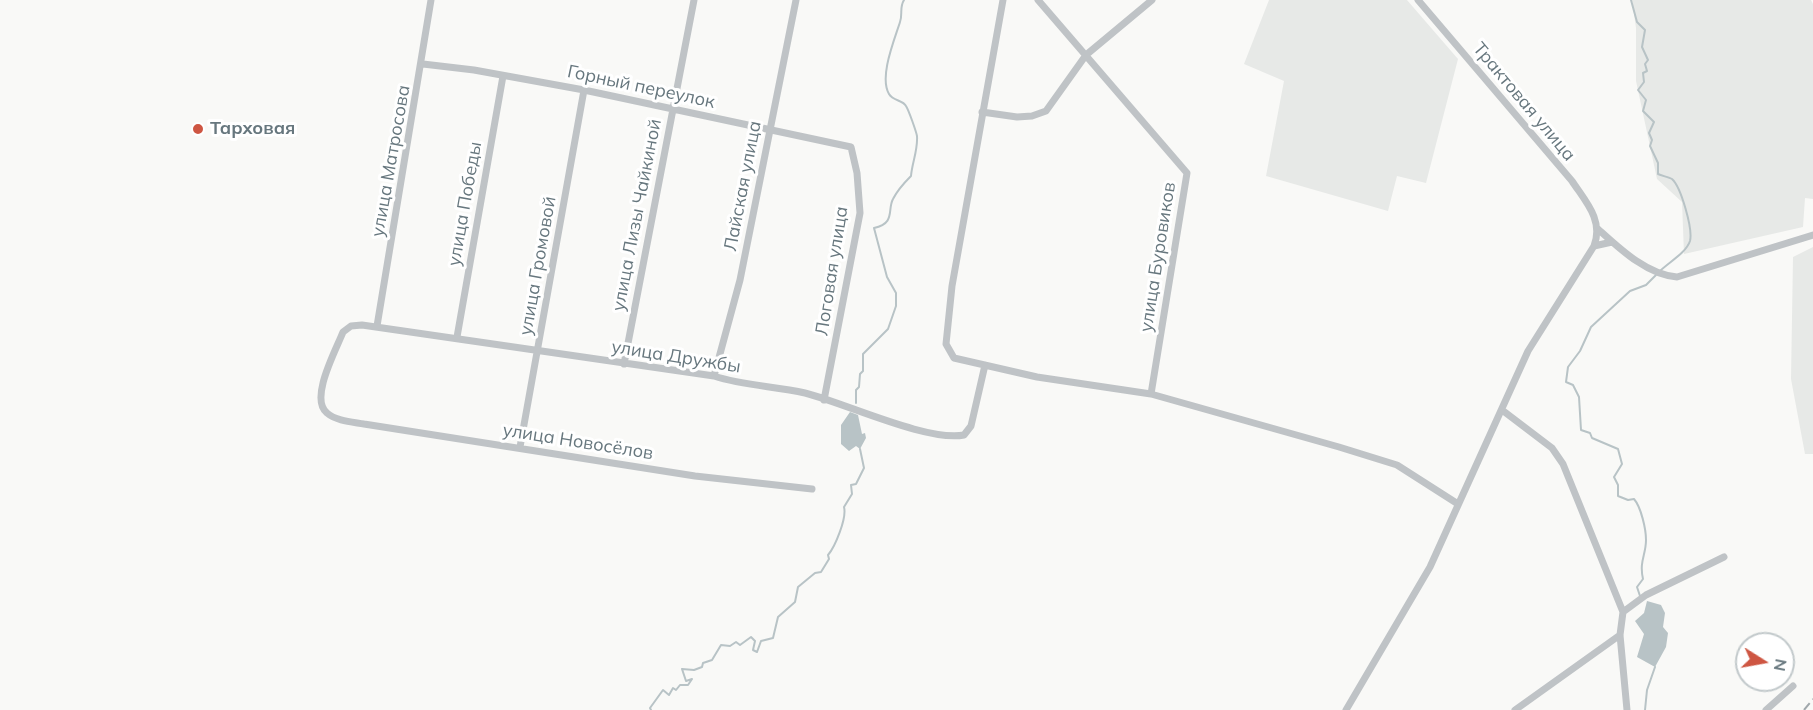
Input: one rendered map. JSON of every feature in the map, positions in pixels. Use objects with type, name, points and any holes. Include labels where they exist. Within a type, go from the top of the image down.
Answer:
[{"type":"street","name":"улица Матросова","points":[[377,326],[423,64],[431,0]]},
{"type":"street","name":"улица Лизы Чайкиной","points":[[624,364],[694,0]]},
{"type":"street","name":"Лайская улица","points":[[714,376],[740,280],[796,0]]},
{"type":"street","points":[[1002,0],[952,286],[946,344],[954,358],[1037,377],[1151,394],[1397,465],[1458,504]]},
{"type":"street","name":"улица Буровиков","points":[[1038,0],[1187,173],[1151,394]]},
{"type":"street","points":[[982,112],[1017,117],[1032,116],[1046,111],[1086,55],[1152,0]]},
{"type":"street","name":"Трактовая улица","points":[[1418,0],[1572,181],[1592,210],[1598,229]]},
{"type":"street","name":"Горный переулок","points":[[423,64],[584,90],[768,131],[813,137],[851,147]]},
{"type":"street","name":"улица Победы","points":[[457,337],[503,76]]},
{"type":"street","name":"улица Громовой","points":[[520,447],[584,90]]},
{"type":"street","name":"Логовая улица","points":[[825,400],[860,213],[857,173],[851,147]]},
{"type":"street","points":[[1346,710],[1430,567],[1528,351],[1594,246],[1598,229],[1645,266],[1666,276],[1677,277],[1813,235]]},
{"type":"street","points":[[1594,246],[1612,242]]},
{"type":"street","name":"улица Дружбы","points":[[341,419],[328,414],[321,405],[325,377],[343,332],[351,326],[377,326],[457,337],[714,376],[728,381],[805,393],[924,431],[954,437],[964,435],[971,426],[985,365]]},
{"type":"street","points":[[1502,410],[1558,455],[1623,612],[1620,635],[1627,710]]},
{"type":"street","name":"улица Новосёлов","points":[[341,419],[695,476],[812,489]]},
{"type":"street","points":[[1623,612],[1646,595],[1724,556]]},
{"type":"street","points":[[1515,710],[1620,635]]},
{"type":"street","points":[[1766,710],[1786,692]]},
{"type":"shaded area","points":[[1269,0],[1407,0],[1458,59],[1426,183],[1397,176],[1388,211],[1266,176],[1284,81],[1244,64]]},
{"type":"shaded area","points":[[1632,0],[1811,0],[1813,4],[1813,199],[1805,198],[1803,227],[1684,254],[1682,202],[1657,179],[1636,81],[1636,28]]},
{"type":"shaded area","points":[[1813,247],[1813,454],[1805,454],[1791,379],[1793,257]]},
{"type":"shaded area","points":[[850,412],[858,415],[862,434],[865,433],[866,438],[860,449],[856,446],[849,451],[841,444],[841,425]]},
{"type":"shaded area","points":[[1647,601],[1661,605],[1665,613],[1663,627],[1668,633],[1666,647],[1655,667],[1637,657],[1644,634],[1635,621],[1644,613]]},
{"type":"waterway","points":[[856,403],[856,390],[863,371],[863,354],[888,329],[896,306],[896,293],[887,277],[874,228],[888,220],[893,199],[911,176],[917,146],[917,136],[905,104],[891,96],[886,87],[888,59],[901,19],[904,0]]},
{"type":"waterway","points":[[1631,0],[1637,22],[1645,30],[1642,47],[1648,60],[1645,64],[1647,71],[1643,73],[1644,82],[1638,90],[1646,100],[1643,111],[1654,122],[1649,133],[1652,140],[1650,146],[1658,163],[1658,174],[1672,179],[1679,190],[1690,227],[1688,245],[1660,271]]},
{"type":"waterway","points":[[1640,596],[1637,587],[1643,579],[1642,567],[1646,545],[1641,513],[1634,499],[1628,500],[1618,496],[1618,485],[1614,477],[1622,464],[1618,449],[1592,438],[1590,433],[1581,430],[1579,397],[1573,385],[1566,382],[1568,367],[1580,351],[1591,327],[1630,291],[1646,285],[1656,275]]},
{"type":"waterway","points":[[651,710],[650,708],[663,690],[669,695],[673,688],[676,690],[680,685],[688,685],[692,679],[686,681],[682,669],[694,670],[702,667],[703,663],[712,660],[721,645],[730,646],[736,642],[740,645],[751,637],[755,641],[753,650],[757,652],[761,641],[773,638],[778,617],[795,602],[798,587],[815,573],[821,572],[829,559],[828,555],[842,525],[844,507],[852,494],[851,485],[856,484],[864,468],[860,449]]},
{"type":"waterway","points":[[1645,710],[1647,690],[1655,667]]},
{"type":"railway","points":[[1804,710],[1813,699]]},
{"type":"place","name":"Тарховая","points":[[198,129]]}]
